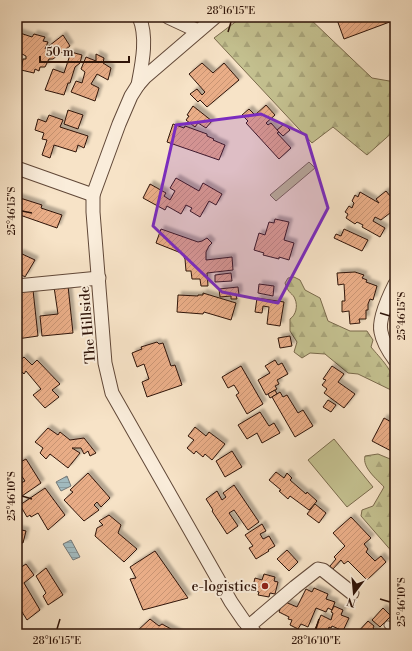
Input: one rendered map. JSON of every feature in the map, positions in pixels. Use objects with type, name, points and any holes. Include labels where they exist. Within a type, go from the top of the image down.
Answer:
[{"type":"street","points":[[138,85],[142,61],[143,42],[143,30],[139,17]]},
{"type":"street","points":[[168,17],[198,31]]},
{"type":"street","name":"The Hillside","points":[[215,17],[154,69],[138,85],[124,111],[93,195],[105,362],[112,393],[237,612],[252,630]]},
{"type":"street","points":[[17,168],[93,195]]},
{"type":"street","points":[[17,286],[99,278]]},
{"type":"street","points":[[395,284],[380,326],[385,345],[395,360]]},
{"type":"street","points":[[252,630],[295,587],[318,569],[323,570],[352,593]]},
{"type":"lane","points":[[388,625],[395,631]]},
{"type":"highlighted area","points":[[261,114],[306,135],[328,208],[278,303],[222,292],[153,226],[176,125]]},
{"type":"green space","points":[[242,17],[308,17],[372,78],[395,82],[395,130],[367,155],[333,127],[312,143],[214,38]]},
{"type":"green space","points":[[309,162],[315,168],[276,201],[270,195]]},
{"type":"green space","points":[[294,277],[300,280],[305,290],[320,298],[328,321],[350,331],[367,331],[373,340],[371,347],[393,376],[395,387],[391,390],[358,374],[348,373],[325,354],[310,353],[302,358],[294,352],[297,342],[290,331],[290,319],[295,313],[296,302],[285,283],[288,278]]},
{"type":"green space","points":[[334,439],[373,487],[347,507],[308,460]]},
{"type":"green space","points":[[378,454],[395,461],[395,574],[392,564],[394,554],[361,516],[362,510],[373,506],[384,487],[368,469],[365,460],[365,456]]},
{"type":"water","points":[[67,476],[71,486],[61,491],[56,482]]},
{"type":"water","points":[[71,540],[80,557],[73,560],[63,544]]},
{"type":"building","points":[[17,17],[44,17],[44,21],[17,22]]},
{"type":"building","points":[[44,17],[83,17],[83,20]]},
{"type":"building","points":[[336,17],[395,17],[395,20],[344,39]]},
{"type":"building","points":[[17,32],[32,37],[34,34],[45,37],[43,41],[48,42],[45,49],[63,35],[70,46],[53,59],[49,59],[45,67],[40,67],[39,71],[35,69],[34,73],[21,70],[23,59],[26,59],[26,56],[22,54],[17,56]]},
{"type":"building","points":[[71,52],[82,55],[80,63],[75,67],[64,95],[45,90],[53,69],[64,73]]},
{"type":"building","points":[[96,54],[104,58],[103,63],[111,68],[108,80],[97,74],[91,84],[99,88],[95,101],[71,92],[76,81],[82,83],[85,72],[81,69],[86,57],[96,61]]},
{"type":"building","points":[[202,63],[213,73],[224,63],[239,80],[207,107],[200,100],[198,102],[190,94],[197,89],[202,95],[205,92],[189,74]]},
{"type":"building","points":[[266,105],[275,115],[266,123],[268,125],[271,123],[279,132],[277,133],[291,148],[279,159],[246,123],[248,121],[242,115],[249,109],[255,115]]},
{"type":"building","points":[[193,106],[212,121],[206,128],[198,123],[195,127],[186,120],[189,116],[187,115]]},
{"type":"building","points":[[68,110],[83,115],[78,129],[64,124]]},
{"type":"building","points":[[49,115],[63,120],[60,127],[88,136],[84,148],[78,145],[76,152],[54,145],[50,158],[42,155],[47,140],[42,139],[44,133],[35,130],[38,119],[46,122]]},
{"type":"building","points":[[173,124],[184,128],[185,126],[207,134],[207,136],[214,139],[213,140],[225,145],[219,160],[167,142]]},
{"type":"building","points":[[284,124],[290,130],[283,136],[277,130]]},
{"type":"building","points":[[176,178],[199,191],[203,183],[222,194],[216,205],[209,201],[200,217],[190,211],[192,208],[186,205],[181,214],[167,206],[165,210],[143,198],[150,184],[166,193],[164,196],[170,200],[175,191],[170,188]]},
{"type":"building","points":[[386,191],[395,202],[395,209],[381,220],[375,217],[373,221],[385,228],[380,237],[362,227],[363,225],[357,222],[355,224],[346,218],[348,214],[345,212],[349,206],[352,208],[354,203],[352,201],[355,195],[358,197],[360,192],[379,203],[376,199]]},
{"type":"building","points":[[17,197],[42,205],[41,208],[62,215],[57,228],[17,214]]},
{"type":"building","points":[[275,219],[289,222],[284,240],[294,243],[289,260],[263,255],[264,253],[254,250],[259,233],[265,235],[269,222],[274,223]]},
{"type":"building","points":[[161,229],[198,242],[207,238],[212,243],[206,252],[206,260],[232,257],[233,270],[207,273],[208,286],[201,286],[200,279],[192,279],[191,271],[186,271],[185,259],[181,253],[156,243]]},
{"type":"building","points":[[344,229],[368,240],[362,251],[334,238],[336,234],[341,236]]},
{"type":"building","points":[[20,253],[35,260],[25,277],[17,272],[17,254],[19,255]]},
{"type":"building","points":[[355,272],[364,275],[362,278],[367,280],[366,282],[377,286],[373,300],[370,299],[368,310],[366,310],[366,319],[359,319],[360,323],[350,324],[349,311],[342,312],[342,301],[345,301],[344,284],[338,285],[337,273]]},
{"type":"building","points":[[231,273],[232,281],[215,282],[215,275]]},
{"type":"building","points":[[259,284],[274,286],[273,296],[258,293]]},
{"type":"building","points":[[68,286],[73,333],[42,336],[40,316],[58,314],[54,287]]},
{"type":"building","points":[[238,287],[239,295],[236,295],[237,299],[231,299],[231,296],[220,297],[219,289]]},
{"type":"building","points":[[33,290],[38,336],[17,339],[17,318],[22,318],[19,291]]},
{"type":"building","points":[[203,293],[236,303],[231,320],[204,312],[203,314],[177,312],[178,295],[198,296],[203,295]]},
{"type":"building","points":[[257,298],[284,302],[280,326],[267,324],[269,307],[263,306],[262,313],[255,312]]},
{"type":"building","points":[[290,336],[292,346],[280,348],[278,338]]},
{"type":"building","points":[[157,342],[159,344],[163,343],[171,366],[175,365],[182,385],[147,397],[142,382],[149,379],[144,364],[137,367],[132,353],[142,349],[141,347]]},
{"type":"building","points":[[24,357],[32,365],[37,360],[60,384],[52,390],[59,397],[45,408],[33,395],[41,389],[26,371],[24,374],[17,367],[17,363]]},
{"type":"building","points":[[275,360],[278,365],[282,363],[288,374],[277,380],[279,384],[275,386],[277,389],[266,395],[258,380],[270,373],[265,366]]},
{"type":"building","points":[[241,366],[263,404],[247,414],[236,395],[239,393],[234,385],[228,388],[222,377]]},
{"type":"building","points":[[332,366],[344,374],[338,382],[355,394],[344,408],[324,393],[327,389],[322,385],[326,380],[323,379]]},
{"type":"building","points":[[275,390],[277,394],[270,398],[268,394]]},
{"type":"building","points":[[280,392],[283,397],[287,395],[298,413],[303,410],[313,426],[295,437],[272,397]]},
{"type":"building","points":[[328,400],[336,405],[331,412],[323,407]]},
{"type":"building","points":[[260,412],[269,426],[274,423],[280,433],[262,443],[257,433],[247,439],[238,425]]},
{"type":"building","points":[[384,418],[395,424],[395,453],[372,441]]},
{"type":"building","points":[[195,427],[206,436],[209,432],[225,444],[212,460],[205,454],[203,457],[196,451],[194,454],[187,448],[194,440],[188,436]]},
{"type":"building","points":[[48,428],[58,435],[60,432],[70,440],[84,438],[96,453],[90,456],[88,451],[84,454],[81,448],[72,448],[80,453],[68,468],[50,454],[46,459],[40,453],[43,448],[35,442]]},
{"type":"building","points":[[232,451],[242,467],[225,477],[216,461]]},
{"type":"building","points":[[26,459],[41,483],[19,498],[17,494],[17,485],[25,481],[17,469],[17,464]]},
{"type":"building","points":[[276,472],[284,478],[287,473],[292,478],[290,480],[306,494],[307,492],[317,501],[309,510],[290,496],[288,499],[279,491],[281,490],[269,480]]},
{"type":"building","points":[[88,473],[110,498],[101,507],[97,502],[94,505],[99,510],[84,521],[64,500],[73,492],[70,490]]},
{"type":"building","points":[[234,485],[259,522],[248,530],[234,510],[229,513],[238,526],[227,534],[206,499],[217,491],[222,500],[226,497],[223,493]]},
{"type":"building","points":[[45,488],[65,515],[48,530],[38,513],[31,517],[30,515],[27,517],[20,505]]},
{"type":"building","points":[[315,504],[326,513],[319,523],[307,514]]},
{"type":"building","points":[[109,515],[121,525],[118,533],[137,549],[124,562],[95,536],[97,528],[103,525],[99,521]]},
{"type":"building","points":[[351,517],[371,538],[364,544],[368,549],[366,552],[375,561],[381,556],[386,562],[367,580],[348,561],[344,564],[341,560],[333,569],[330,566],[336,559],[334,557],[345,546],[333,533]]},
{"type":"building","points":[[17,524],[18,529],[26,531],[23,543],[17,542]]},
{"type":"building","points":[[262,524],[266,531],[260,534],[263,539],[269,536],[275,546],[256,559],[249,548],[253,546],[245,535]]},
{"type":"building","points":[[287,550],[298,562],[289,571],[277,559]]},
{"type":"building","points":[[155,551],[188,598],[143,610],[130,579],[136,578],[130,567]]},
{"type":"building","points":[[26,564],[34,575],[24,583],[40,610],[27,620],[17,604],[17,570]]},
{"type":"building","points":[[46,568],[63,595],[48,605],[43,596],[46,593],[36,576]]},
{"type":"building","name":"e-logistics","points":[[264,574],[275,577],[274,581],[278,582],[275,594],[270,593],[269,597],[258,595],[259,592],[252,590],[255,578],[262,580]]},
{"type":"building","points":[[314,588],[328,594],[326,599],[335,602],[332,610],[328,608],[326,612],[316,608],[308,627],[301,624],[298,629],[290,625],[292,620],[288,619],[289,617],[279,612],[283,601],[297,607],[306,589],[312,592]]},
{"type":"building","points":[[334,606],[343,610],[341,615],[349,618],[343,631],[332,626],[331,628],[329,627],[326,634],[315,629],[321,615],[331,620],[333,613],[331,612]]},
{"type":"building","points":[[383,608],[391,616],[380,627],[372,620]]},
{"type":"building","points":[[150,619],[159,626],[162,624],[180,634],[139,634],[136,632]]},
{"type":"building","points":[[368,621],[374,626],[373,628],[379,634],[356,634]]},
{"type":"place","name":"e-logistics","points":[[265,586]]}]
